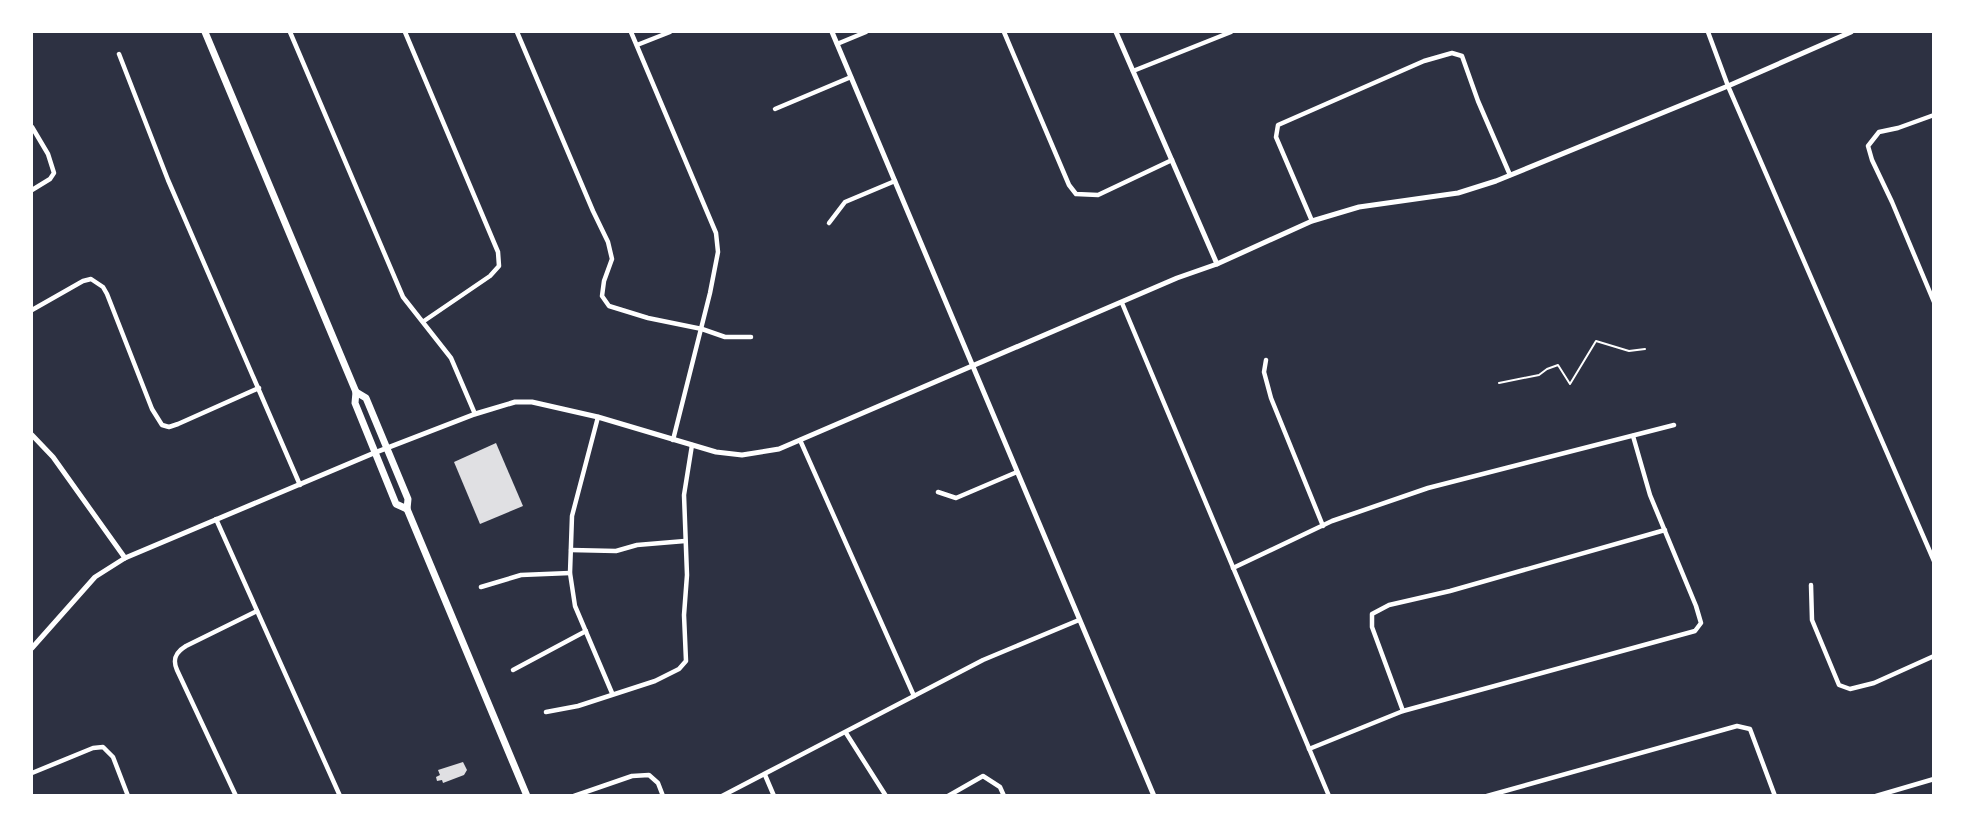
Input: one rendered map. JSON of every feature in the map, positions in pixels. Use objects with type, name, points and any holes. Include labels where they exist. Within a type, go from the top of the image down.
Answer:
[{"type":"main road","points":[[205,32],[356,392],[355,402],[374,453],[396,504],[407,509]]},
{"type":"main road","points":[[356,392],[366,398],[408,499],[407,509],[527,796]]},
{"type":"street","points":[[290,32],[403,297],[452,358],[475,414]]},
{"type":"street","points":[[405,32],[498,252],[499,266],[490,276],[424,321]]},
{"type":"street","points":[[517,32],[608,242],[612,259],[602,296],[609,306],[648,318],[702,328],[724,337],[751,337]]},
{"type":"street","points":[[631,32],[716,233],[718,252],[702,328],[673,440]]},
{"type":"street","points":[[637,45],[670,32]]},
{"type":"street","points":[[832,32],[1154,796]]},
{"type":"street","points":[[837,44],[866,32]]},
{"type":"street","points":[[1004,32],[1069,185],[1076,194],[1098,195],[1172,160]]},
{"type":"street","points":[[1116,32],[1217,264]]},
{"type":"street","points":[[1133,71],[1231,32]]},
{"type":"street","points":[[1708,32],[1728,86],[1934,561]]},
{"type":"street","points":[[32,648],[95,576],[125,558],[374,453],[500,405],[532,402],[598,417],[716,452],[742,455],[779,449],[1177,278],[1217,264],[1311,221],[1359,207],[1458,193],[1510,175],[1728,86],[1851,32]]},
{"type":"street","points":[[1311,221],[1276,137],[1278,125],[1424,61],[1452,53],[1462,56],[1510,175]]},
{"type":"street","points":[[119,54],[168,180],[300,485]]},
{"type":"street","points":[[775,109],[851,77]]},
{"type":"street","points":[[1934,115],[1879,132],[1868,146],[1934,302]]},
{"type":"street","points":[[32,127],[48,155],[54,173],[50,180],[32,190]]},
{"type":"street","points":[[829,223],[845,202],[895,181]]},
{"type":"street","points":[[32,310],[91,279],[103,287],[152,409],[162,425],[169,427],[178,424],[258,388]]},
{"type":"street","points":[[1122,303],[1329,796]]},
{"type":"street","points":[[1266,360],[1264,372],[1271,398],[1323,526]]},
{"type":"street","points":[[598,417],[572,516],[570,573],[575,606],[612,694]]},
{"type":"street","points":[[1233,568],[1323,526],[1428,488],[1674,425]]},
{"type":"street","points":[[32,435],[61,467],[125,558]]},
{"type":"street","points":[[1309,749],[1403,711],[1695,631],[1701,623],[1650,495],[1633,436]]},
{"type":"street","points":[[800,440],[914,696]]},
{"type":"street","points":[[546,712],[578,706],[655,681],[680,669],[686,661],[684,495],[692,445]]},
{"type":"street","points":[[938,492],[956,498],[1017,472]]},
{"type":"street","points":[[216,519],[340,796]]},
{"type":"street","points":[[1403,711],[1372,627],[1372,614],[1389,605],[1450,591],[1665,530]]},
{"type":"street","points":[[571,550],[616,551],[637,545],[685,541]]},
{"type":"street","points":[[481,587],[521,575],[570,573]]},
{"type":"street","points":[[1811,585],[1812,620],[1839,685],[1850,689],[1874,682],[1934,656]]},
{"type":"street","points":[[236,796],[175,661],[178,651],[186,646],[257,611]]},
{"type":"street","points":[[722,796],[983,660],[1079,620]]},
{"type":"street","points":[[513,670],[586,631]]},
{"type":"street","points":[[1487,796],[1737,726],[1750,729],[1775,796]]},
{"type":"street","points":[[846,733],[886,796]]},
{"type":"street","points":[[32,773],[93,748],[103,747],[113,757],[128,796]]},
{"type":"street","points":[[574,796],[632,776],[649,775],[658,783],[663,796]]},
{"type":"street","points":[[765,775],[774,796]]},
{"type":"street","points":[[948,796],[983,776],[1000,787],[1004,796]]},
{"type":"street","points":[[1876,796],[1934,779]]},
{"type":"path","points":[[1499,383],[1539,375],[1558,365],[1570,384],[1595,341],[1629,351],[1645,349]]},
{"type":"building","points":[[496,443],[523,506],[480,524],[454,462]]},
{"type":"building","points":[[463,762],[467,770],[464,775],[443,783],[442,780],[437,781],[436,777],[440,775],[438,770]]}]
